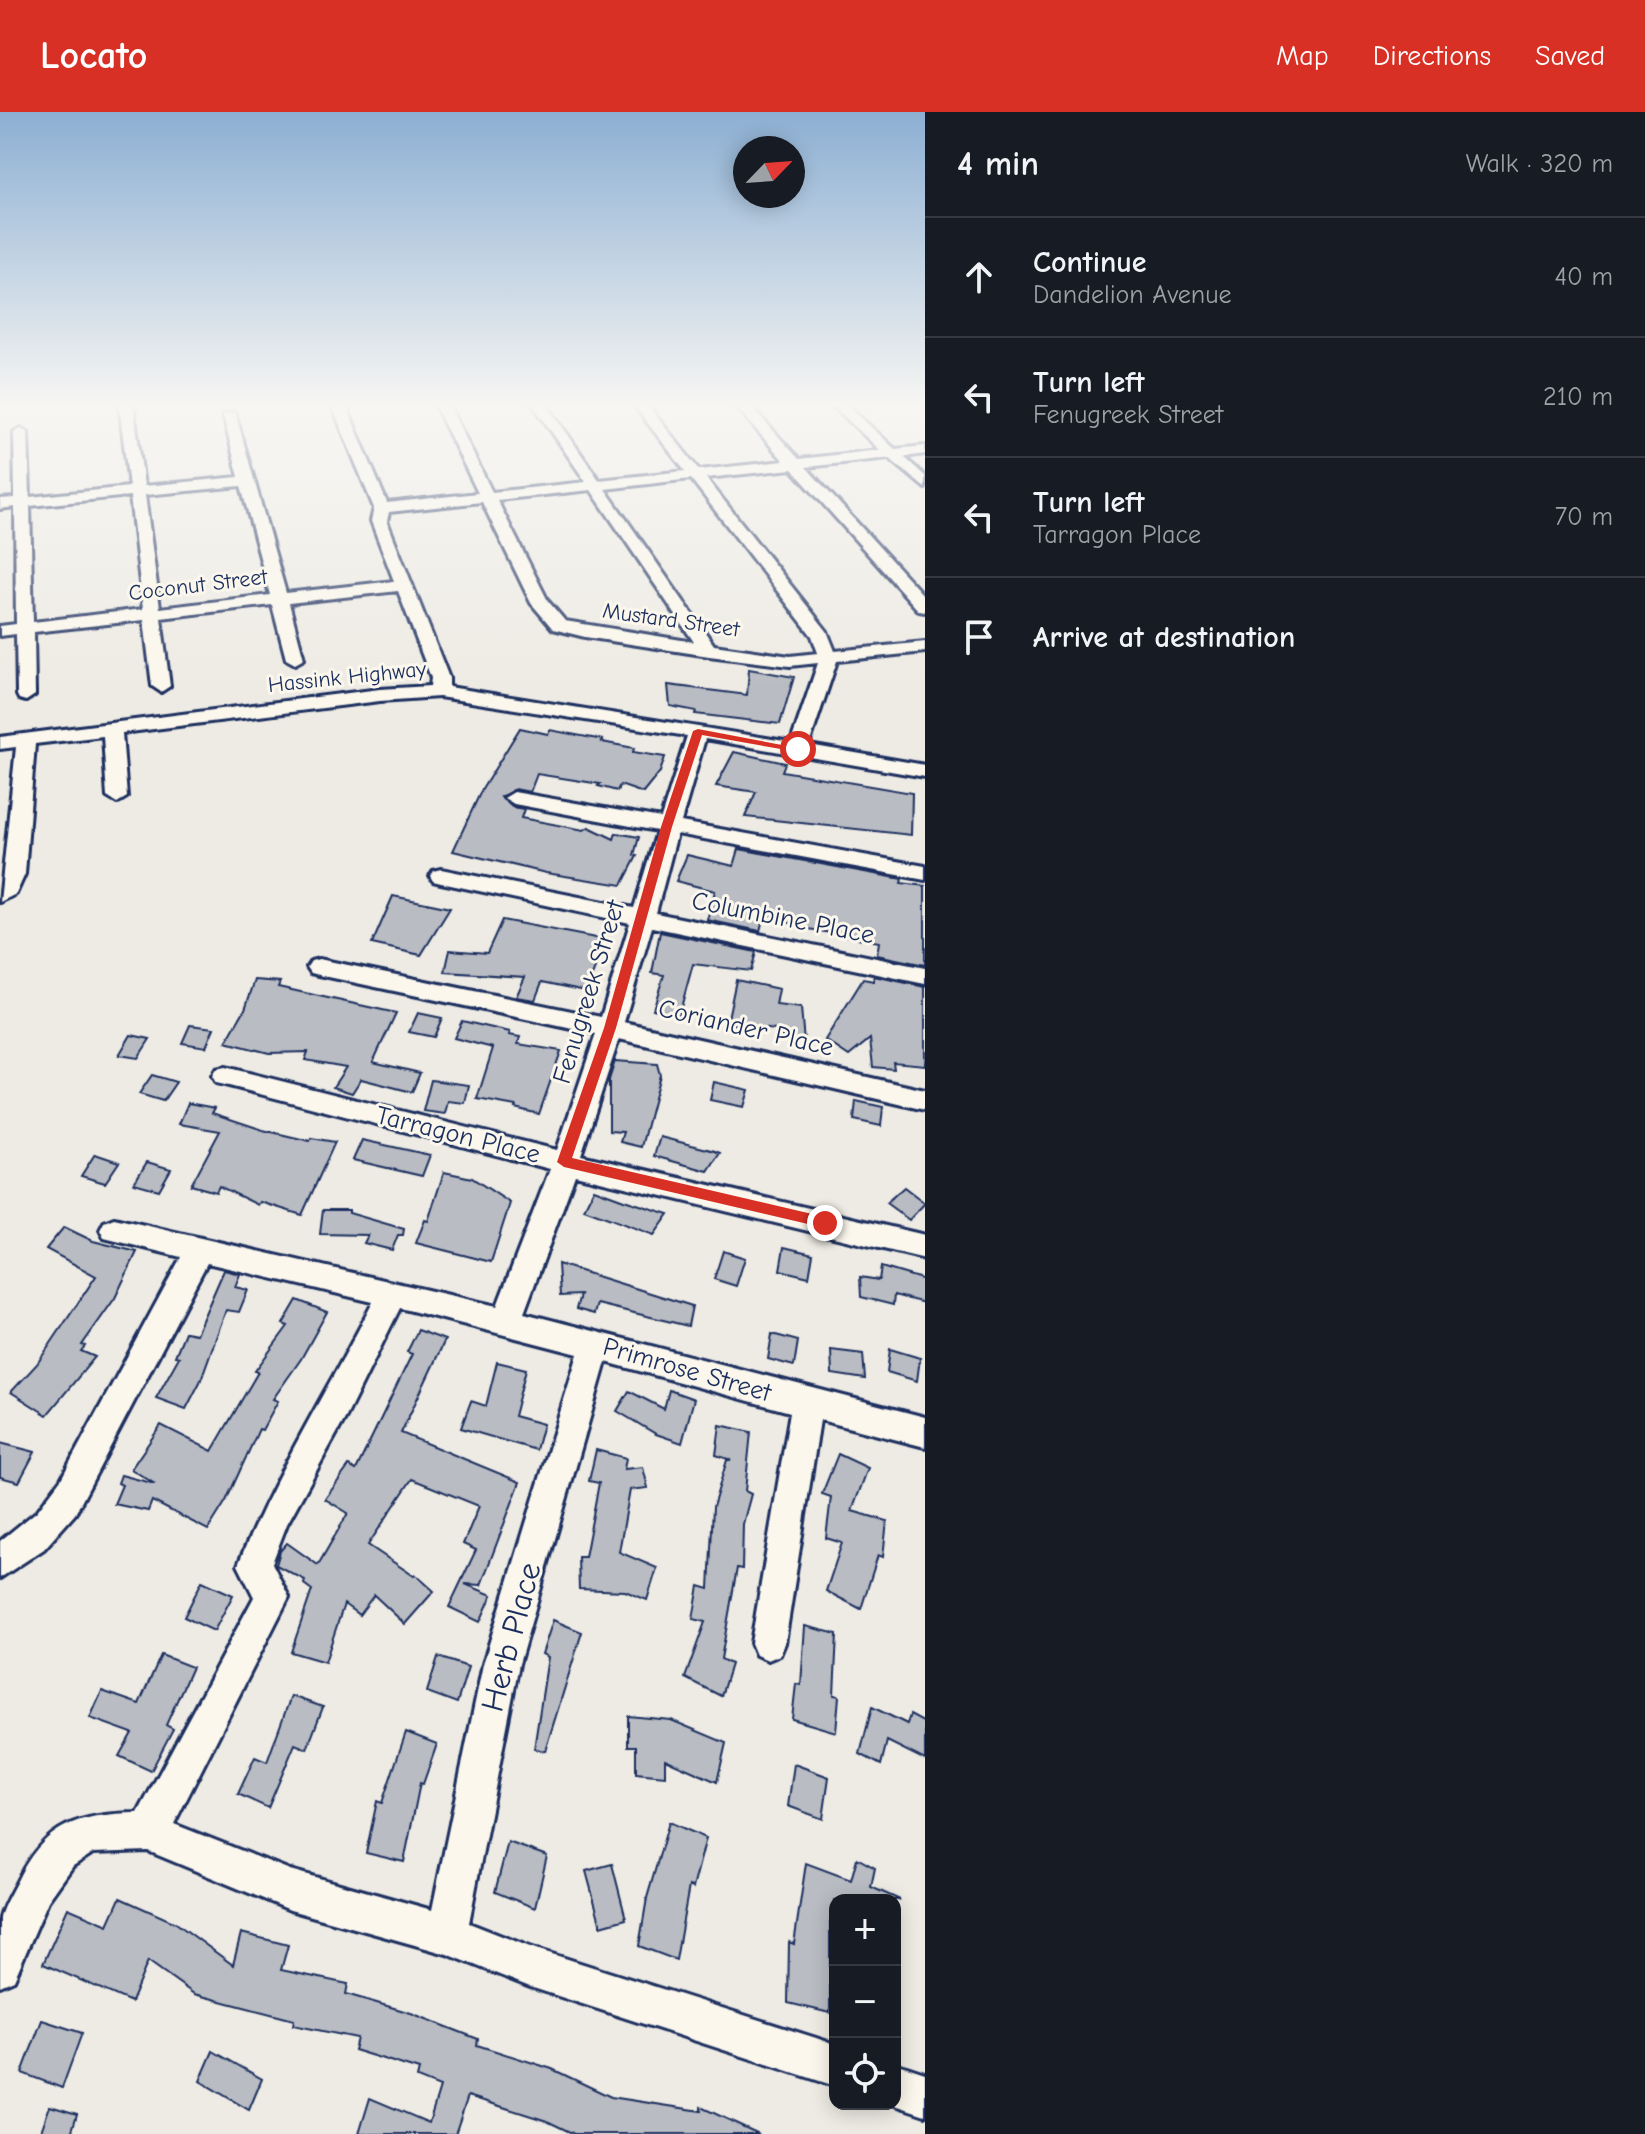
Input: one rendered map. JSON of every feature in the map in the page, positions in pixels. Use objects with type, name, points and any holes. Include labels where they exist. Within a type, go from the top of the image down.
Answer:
[{"type":"street","points":[[20,497],[26,695]]},
{"type":"street","points":[[0,504],[73,497]]},
{"type":"street","points":[[136,497],[161,686]]},
{"type":"street","points":[[250,497],[295,659]]},
{"type":"street","points":[[378,497],[382,508],[379,521],[440,678],[439,691]]},
{"type":"street","points":[[382,508],[476,497]]},
{"type":"street","name":"Mustard Street","points":[[489,497],[540,603],[553,621],[568,629],[790,661],[925,647]]},
{"type":"street","points":[[603,497],[709,651]]},
{"type":"street","points":[[716,497],[813,624],[826,647],[829,659],[798,749]]},
{"type":"street","points":[[827,497],[925,607]]},
{"type":"street","name":"Coconut Street","points":[[0,631],[402,585]]},
{"type":"street","name":"Hassink Highway","points":[[0,743],[380,695],[439,691],[698,731],[925,771]]},
{"type":"street","points":[[112,729],[117,797]]},
{"type":"street","name":"Fenugreek Street","points":[[506,1321],[528,1267],[610,1028],[667,827],[698,731]]},
{"type":"street","points":[[0,895],[8,889],[14,874],[26,739]]},
{"type":"street","points":[[514,798],[925,873]]},
{"type":"street","name":"Columbine Place","points":[[441,876],[925,976]]},
{"type":"street","name":"Coriander Place","points":[[319,967],[610,1028],[925,1100]]},
{"type":"street","name":"Tarragon Place","points":[[225,1076],[564,1162],[925,1247]]},
{"type":"street","name":"Primrose Street","points":[[114,1230],[506,1321],[925,1432]]},
{"type":"street","points":[[0,1561],[37,1536],[72,1490],[200,1250]]},
{"type":"street","points":[[149,1832],[272,1597],[255,1565],[262,1543],[392,1294]]},
{"type":"street","name":"Herb Place","points":[[447,1934],[501,1664],[596,1344]]},
{"type":"street","points":[[768,1643],[807,1403]]},
{"type":"street","points":[[0,1966],[32,1893],[50,1861],[71,1841],[92,1834],[149,1832],[203,1857],[290,1890],[447,1934],[530,1967],[829,2063]]},
{"type":"street","points":[[901,2086],[925,2094]]},
{"type":"building","points":[[749,669],[794,677],[780,724],[695,714],[696,711],[670,706],[668,685],[747,695]]},
{"type":"building","points":[[520,728],[603,740],[634,748],[633,752],[665,757],[660,772],[643,793],[620,785],[617,791],[598,786],[600,784],[537,774],[530,792],[515,789],[501,797],[512,807],[524,809],[521,818],[584,830],[589,827],[614,839],[616,833],[639,837],[634,855],[637,856],[622,885],[546,873],[453,851],[481,791]]},
{"type":"building","points":[[734,752],[785,763],[782,771],[912,793],[911,835],[745,817],[756,792],[716,786]]},
{"type":"building","points":[[739,849],[925,886],[925,965],[877,955],[879,942],[798,927],[798,924],[763,919],[760,931],[707,920],[715,891],[676,881],[687,855],[734,866]]},
{"type":"building","points":[[393,896],[450,908],[421,955],[372,944]]},
{"type":"building","points":[[502,920],[606,940],[586,991],[542,982],[535,1000],[516,997],[525,977],[445,972],[450,950],[487,953]]},
{"type":"building","points":[[660,932],[756,952],[751,971],[693,964],[679,1015],[653,1009],[664,975],[652,973]]},
{"type":"building","points":[[874,976],[925,987],[925,1065],[893,1062],[894,1069],[873,1067],[870,1039],[849,1056],[825,1040],[863,979],[874,981]]},
{"type":"building","points":[[255,980],[280,982],[278,987],[396,1013],[373,1062],[420,1073],[412,1092],[361,1079],[352,1093],[333,1087],[346,1067],[305,1060],[308,1052],[269,1053],[226,1042],[245,1009]]},
{"type":"building","points":[[736,980],[779,989],[776,1005],[801,1008],[804,1042],[782,1039],[782,1031],[727,1023]]},
{"type":"building","points":[[418,1013],[442,1018],[434,1037],[409,1032]]},
{"type":"building","points":[[462,1021],[510,1032],[509,1035],[520,1037],[518,1044],[561,1051],[539,1114],[477,1099],[493,1048],[454,1038]]},
{"type":"building","points":[[190,1025],[214,1028],[206,1047],[182,1043]]},
{"type":"building","points":[[131,1035],[150,1039],[138,1058],[119,1055]]},
{"type":"building","points":[[615,1061],[657,1064],[660,1075],[641,1147],[620,1142],[623,1132],[609,1131],[609,1080]]},
{"type":"building","points":[[152,1075],[176,1082],[163,1101],[139,1094]]},
{"type":"building","points":[[431,1080],[469,1085],[465,1103],[448,1101],[445,1114],[423,1111]]},
{"type":"building","points":[[714,1082],[749,1090],[744,1107],[710,1100]]},
{"type":"building","points":[[856,1101],[883,1107],[881,1126],[854,1120]]},
{"type":"building","points":[[188,1103],[215,1108],[212,1113],[263,1130],[310,1141],[311,1138],[335,1142],[302,1215],[260,1202],[258,1205],[219,1186],[216,1192],[191,1185],[220,1131],[179,1124]]},
{"type":"building","points":[[660,1137],[720,1153],[708,1171],[654,1156]]},
{"type":"building","points":[[362,1140],[430,1155],[422,1176],[353,1160]]},
{"type":"building","points":[[95,1154],[119,1162],[105,1183],[81,1176]]},
{"type":"building","points":[[147,1162],[171,1169],[159,1190],[134,1183]]},
{"type":"building","points":[[444,1172],[472,1178],[510,1203],[491,1262],[416,1243],[425,1220],[428,1221]]},
{"type":"building","points":[[904,1187],[925,1203],[909,1220],[886,1203]]},
{"type":"building","points":[[594,1189],[669,1214],[654,1235],[584,1209]]},
{"type":"building","points":[[323,1210],[349,1210],[349,1213],[404,1229],[403,1235],[398,1235],[392,1250],[364,1243],[368,1235],[320,1234]]},
{"type":"building","points":[[64,1227],[93,1241],[137,1252],[115,1298],[82,1345],[85,1346],[81,1351],[95,1357],[47,1415],[11,1392],[37,1364],[96,1276],[46,1249]]},
{"type":"building","points":[[784,1247],[813,1254],[809,1277],[780,1270]]},
{"type":"building","points":[[723,1251],[745,1258],[736,1286],[714,1279]]},
{"type":"building","points":[[558,1264],[692,1306],[688,1326],[597,1304],[594,1314],[576,1309],[580,1295],[560,1296]]},
{"type":"building","points":[[881,1267],[925,1280],[924,1303],[894,1295],[893,1305],[861,1297],[860,1277],[879,1280]]},
{"type":"building","points":[[224,1270],[240,1274],[235,1287],[248,1290],[239,1312],[226,1310],[200,1382],[186,1409],[156,1398],[179,1357],[175,1356],[185,1332],[196,1334]]},
{"type":"building","points":[[297,1300],[327,1312],[301,1359],[273,1399],[278,1401],[262,1430],[259,1429],[226,1501],[208,1530],[152,1501],[148,1511],[114,1504],[122,1485],[118,1483],[121,1475],[155,1484],[131,1469],[161,1425],[212,1451],[258,1372],[255,1371],[288,1326],[283,1324]]},
{"type":"building","points":[[418,1330],[445,1340],[401,1433],[520,1482],[481,1585],[465,1584],[492,1595],[480,1622],[449,1607],[476,1550],[463,1544],[479,1506],[412,1479],[368,1545],[415,1574],[434,1591],[405,1624],[374,1595],[359,1615],[344,1604],[325,1662],[291,1652],[312,1590],[304,1584],[305,1580],[276,1565],[280,1551],[287,1543],[318,1565],[348,1513],[325,1499],[349,1466],[356,1470],[412,1354],[407,1352]]},
{"type":"building","points":[[772,1334],[798,1341],[794,1366],[768,1359]]},
{"type":"building","points":[[890,1349],[920,1358],[917,1381],[887,1372]]},
{"type":"building","points":[[831,1350],[863,1354],[865,1379],[832,1374]]},
{"type":"building","points":[[497,1362],[526,1369],[514,1416],[543,1424],[536,1450],[461,1428],[471,1401],[486,1406]]},
{"type":"building","points":[[669,1390],[694,1399],[682,1443],[656,1434],[617,1411],[629,1391],[664,1409]]},
{"type":"building","points":[[720,1425],[751,1432],[745,1491],[751,1494],[743,1524],[742,1569],[737,1568],[721,1659],[731,1664],[721,1696],[685,1678],[705,1622],[693,1619],[699,1586],[709,1589],[713,1507],[727,1460],[731,1460],[716,1455]]},
{"type":"building","points":[[0,1443],[35,1452],[19,1482],[0,1477]]},
{"type":"building","points":[[596,1450],[626,1458],[624,1469],[643,1467],[648,1488],[630,1490],[619,1552],[657,1568],[647,1600],[625,1591],[579,1589],[578,1557],[585,1557],[599,1483],[589,1481]]},
{"type":"building","points":[[838,1454],[868,1468],[852,1511],[887,1521],[883,1557],[878,1555],[861,1609],[826,1591],[842,1543],[826,1538],[831,1497],[822,1494]]},
{"type":"building","points":[[202,1581],[233,1595],[214,1631],[184,1617]]},
{"type":"building","points":[[553,1620],[582,1632],[545,1751],[534,1749],[548,1657],[542,1654]]},
{"type":"building","points":[[805,1626],[837,1634],[834,1695],[839,1696],[836,1732],[792,1719],[796,1684],[801,1685]]},
{"type":"building","points":[[161,1655],[192,1667],[166,1725],[173,1729],[151,1771],[119,1756],[132,1733],[90,1718],[102,1691],[139,1704]]},
{"type":"building","points":[[438,1657],[468,1667],[457,1703],[427,1692]]},
{"type":"building","points":[[291,1696],[323,1707],[307,1749],[295,1744],[268,1808],[238,1794],[255,1757],[267,1762]]},
{"type":"building","points":[[872,1707],[907,1724],[910,1715],[925,1723],[925,1760],[887,1741],[881,1765],[860,1754]]},
{"type":"building","points":[[628,1716],[671,1720],[726,1743],[717,1782],[665,1759],[665,1776],[636,1773],[636,1746],[628,1746]]},
{"type":"building","points":[[406,1732],[437,1744],[423,1784],[420,1783],[404,1862],[366,1853],[377,1801],[382,1803]]},
{"type":"building","points":[[794,1764],[829,1777],[823,1819],[788,1806]]},
{"type":"building","points":[[669,1822],[706,1838],[693,1888],[689,1886],[676,1960],[639,1946],[647,1898]]},
{"type":"building","points":[[508,1842],[547,1856],[535,1908],[495,1892]]},
{"type":"building","points":[[857,1858],[875,1868],[871,1887],[887,1894],[829,1894],[829,2013],[788,2003],[789,1942],[794,1944],[806,1863],[851,1880]]},
{"type":"building","points":[[612,1864],[626,1919],[601,1926],[586,1871]]},
{"type":"building","points":[[120,1898],[176,1923],[233,1965],[241,1933],[288,1945],[281,1970],[348,1984],[346,1994],[411,2013],[478,2039],[477,2045],[552,2069],[611,2097],[701,2111],[701,2107],[759,2134],[574,2134],[547,2121],[468,2096],[455,2134],[359,2134],[370,2098],[429,2123],[440,2087],[417,2078],[419,2070],[354,2050],[357,2038],[293,2025],[294,2020],[194,1994],[148,1961],[131,2002],[43,1964],[68,1908],[108,1925]]},
{"type":"building","points":[[42,2020],[82,2033],[62,2088],[22,2073]]},
{"type":"building","points":[[213,2051],[262,2079],[249,2110],[200,2081]]},
{"type":"building","points":[[50,2106],[77,2114],[71,2134],[40,2134]]},
{"type":"route","points":[[798,749],[698,731],[667,827],[610,1028],[564,1162],[825,1223]]}]
